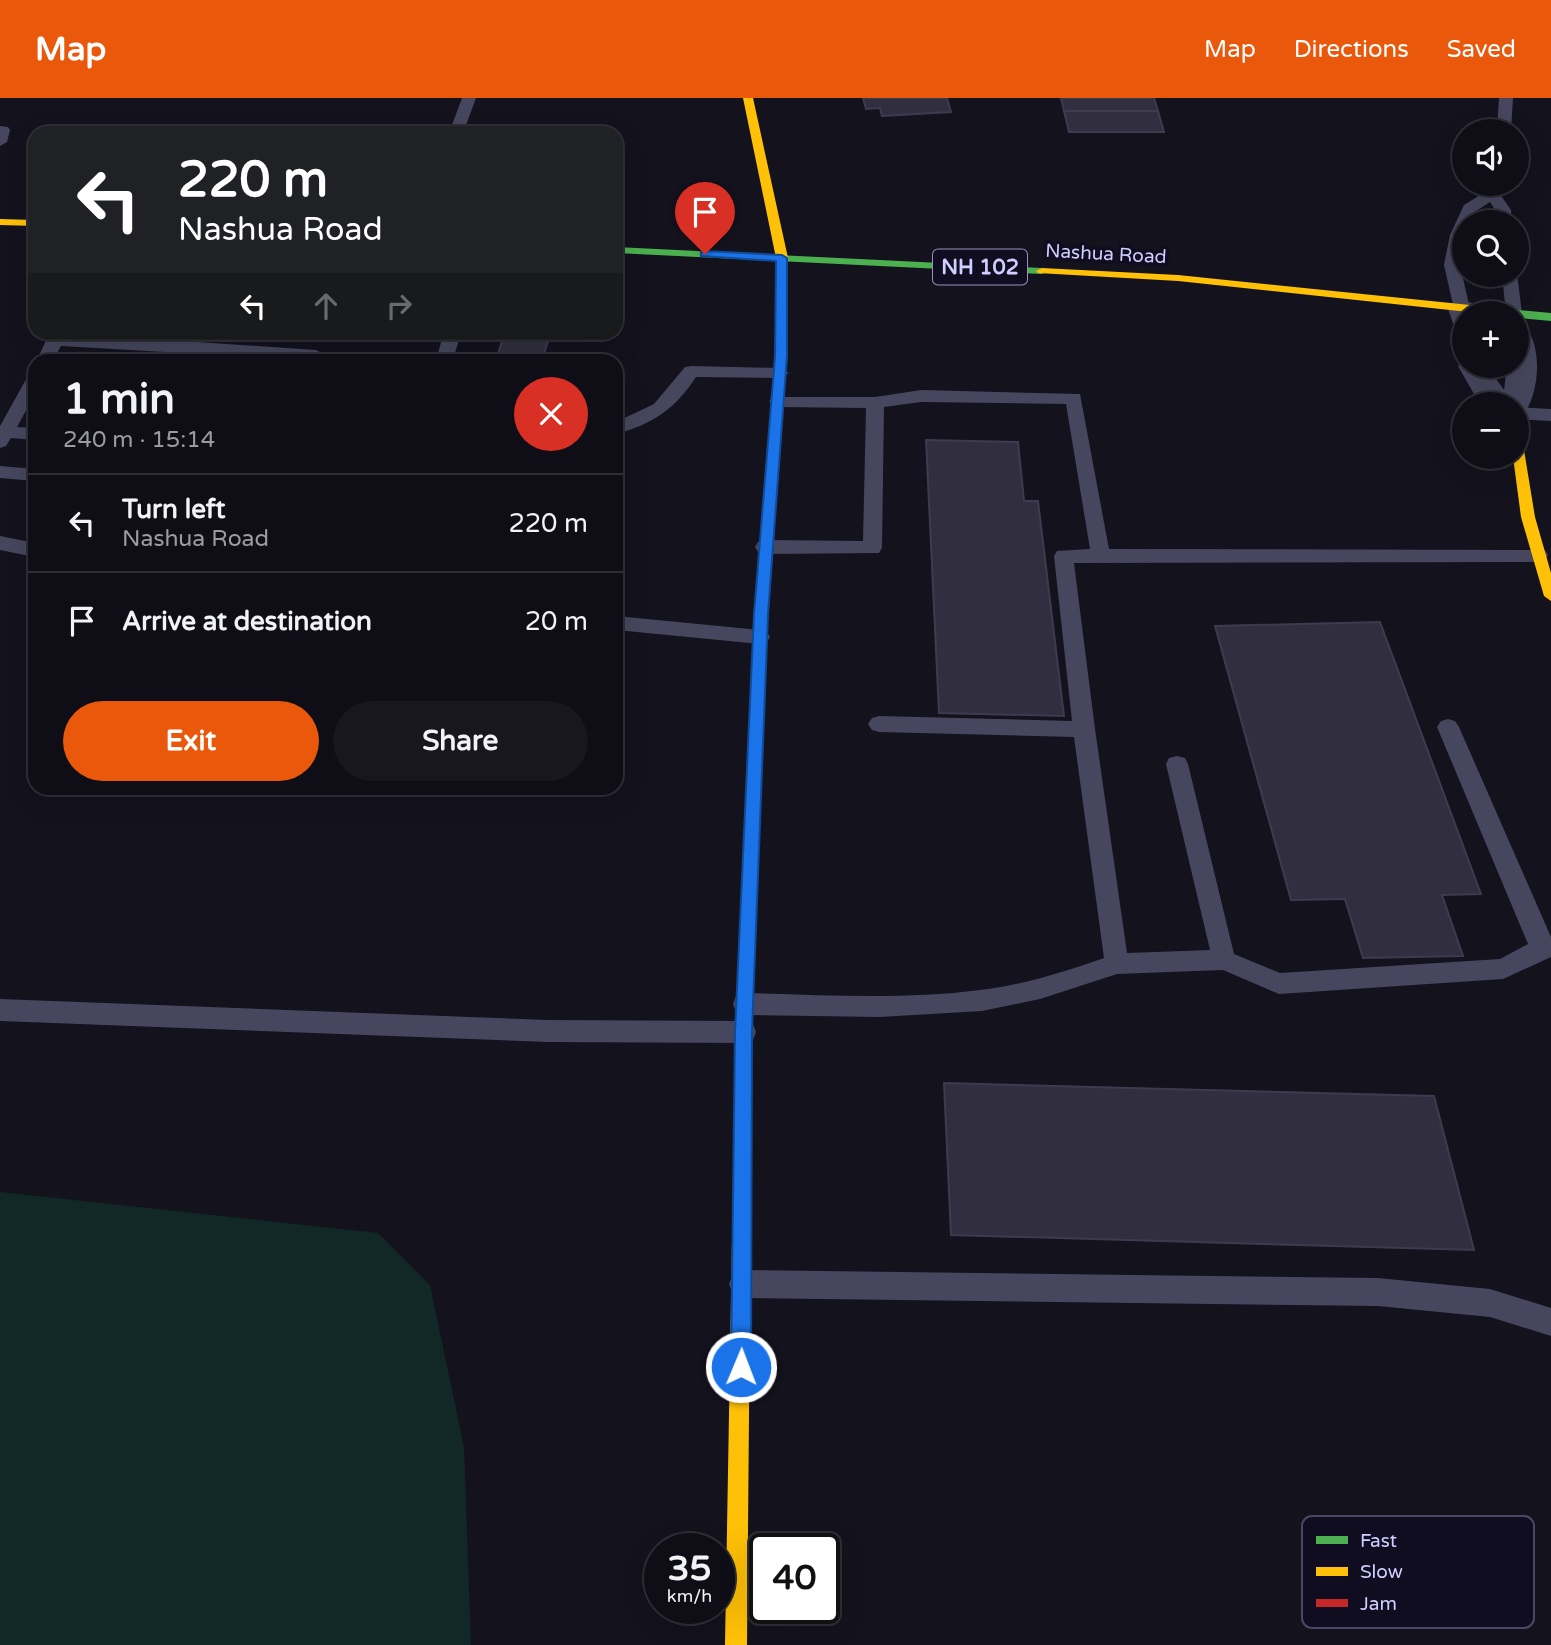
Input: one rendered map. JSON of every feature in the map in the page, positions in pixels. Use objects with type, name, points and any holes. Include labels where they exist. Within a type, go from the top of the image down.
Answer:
[{"type":"street","points":[[736,1645],[743,1284],[744,1032],[760,637],[780,373],[782,258],[748,98]]},
{"type":"street","points":[[0,222],[28,223]]},
{"type":"street","name":"Nashua Road","points":[[623,250],[1178,278],[1452,315]]},
{"type":"street","points":[[1529,315],[1551,317]]},
{"type":"street","points":[[1521,469],[1528,517],[1551,596]]},
{"type":"lane","points":[[459,125],[469,98]]},
{"type":"lane","points":[[1505,119],[1507,98]]},
{"type":"lane","points":[[0,132],[3,130],[0,142]]},
{"type":"lane","points":[[1460,301],[1452,265],[1458,235],[1469,208],[1484,196]]},
{"type":"lane","points":[[84,340],[173,354]]},
{"type":"lane","points":[[623,426],[648,418],[671,401],[691,371],[780,373]]},
{"type":"lane","points":[[2,437],[28,391]]},
{"type":"lane","points":[[778,401],[875,403],[920,396],[1074,398],[1101,556]]},
{"type":"lane","points":[[765,547],[872,548],[875,403]]},
{"type":"lane","points":[[1529,414],[1551,415]]},
{"type":"lane","points":[[2,437],[28,435]]},
{"type":"lane","points":[[0,472],[28,474]]},
{"type":"lane","points":[[0,543],[28,549]]},
{"type":"lane","points":[[1117,964],[1084,729],[1064,556],[1538,555]]},
{"type":"lane","points":[[623,624],[760,637]]},
{"type":"lane","points":[[879,724],[1084,729]]},
{"type":"lane","points":[[745,1004],[883,1005],[958,1002],[1023,993],[1066,983],[1117,964],[1224,960],[1279,984],[1503,969],[1546,948],[1448,727]]},
{"type":"lane","points":[[1177,764],[1224,960]]},
{"type":"lane","points":[[0,1010],[522,1030],[744,1032]]},
{"type":"lane","points":[[743,1284],[1378,1292],[1490,1303],[1551,1322]]},
{"type":"green space","points":[[0,1192],[378,1233],[430,1285],[464,1447],[471,1645],[0,1645]]},
{"type":"building","points":[[863,98],[947,98],[951,112],[882,116],[880,108],[866,109]]},
{"type":"building","points":[[1061,98],[1154,98],[1158,111],[1064,111]]},
{"type":"building","points":[[1064,111],[1158,111],[1164,132],[1069,132]]},
{"type":"building","points":[[502,340],[548,340],[544,354],[498,354]]},
{"type":"building","points":[[926,440],[1018,442],[1024,501],[1038,501],[1064,716],[939,713]]},
{"type":"building","points":[[1380,622],[1481,894],[1442,895],[1463,956],[1363,958],[1345,899],[1291,900],[1215,626]]},
{"type":"building","points":[[944,1083],[1434,1096],[1474,1250],[951,1235]]},
{"type":"traffic: fast","points":[[623,250],[1042,271]]},
{"type":"traffic: fast","points":[[1529,315],[1551,317]]},
{"type":"traffic: fast","points":[[742,1184],[744,1032],[761,622]]},
{"type":"traffic: slow","points":[[748,98],[782,258],[782,295]]},
{"type":"traffic: slow","points":[[0,222],[28,223]]},
{"type":"traffic: slow","points":[[1042,271],[1178,278],[1452,307]]},
{"type":"traffic: slow","points":[[1521,469],[1528,517],[1551,596]]},
{"type":"traffic: slow","points":[[736,1645],[742,1184]]},
{"type":"traffic: jam","points":[[761,622],[781,356],[782,295]]},
{"type":"route","points":[[705,254],[782,258],[781,356],[761,614],[744,1032],[741,1367]]}]
